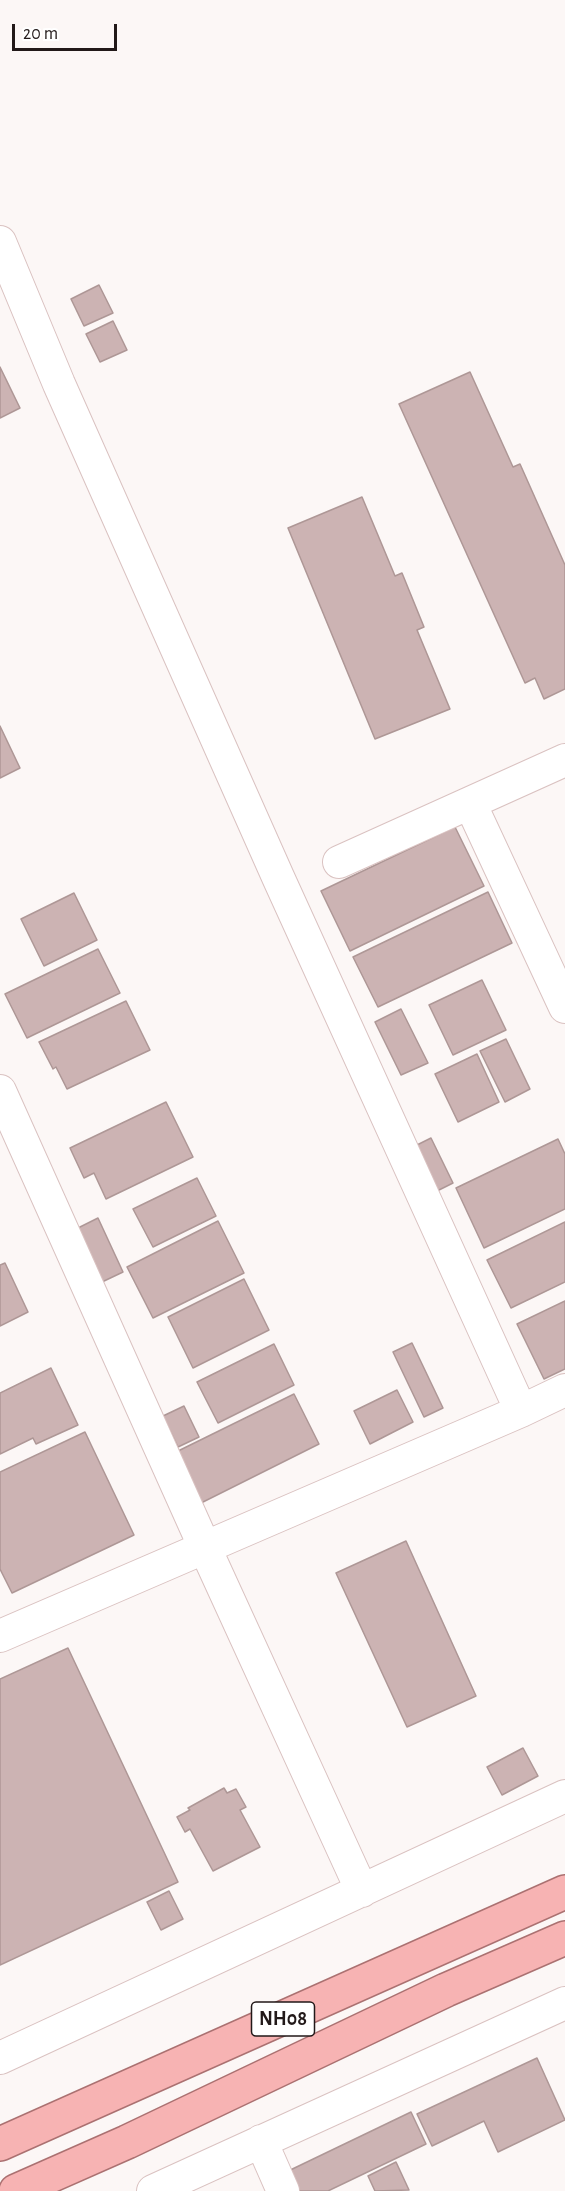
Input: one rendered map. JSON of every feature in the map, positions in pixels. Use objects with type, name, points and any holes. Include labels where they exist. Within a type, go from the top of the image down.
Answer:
[{"type":"highway","name":"NH08","points":[[0,2144],[565,1892]]},
{"type":"highway","name":"NH08","points":[[16,2191],[127,2142],[446,1990],[565,1938]]},
{"type":"street","points":[[0,242],[59,384],[273,866],[521,1411]]},
{"type":"street","points":[[339,862],[565,760]]},
{"type":"street","points":[[470,803],[565,1007]]},
{"type":"street","points":[[0,1090],[205,1548],[362,1891]]},
{"type":"street","points":[[0,1636],[565,1390]]},
{"type":"street","points":[[0,2058],[565,1796]]},
{"type":"street","points":[[153,2191],[565,2003]]},
{"type":"street","points":[[261,2141],[283,2191]]},
{"type":"building","points":[[99,285],[113,313],[84,326],[71,299]]},
{"type":"building","points":[[113,321],[127,350],[100,362],[86,334]]},
{"type":"building","points":[[0,367],[20,408],[0,418]]},
{"type":"building","points":[[470,372],[513,467],[520,464],[565,565],[565,689],[544,699],[535,678],[525,683],[399,404]]},
{"type":"building","points":[[362,497],[395,576],[402,573],[424,627],[417,630],[450,709],[375,739],[288,528]]},
{"type":"building","points":[[0,726],[20,768],[0,778]]},
{"type":"building","points":[[455,827],[484,886],[350,951],[321,891]]},
{"type":"building","points":[[488,892],[512,943],[378,1007],[353,957]]},
{"type":"building","points":[[74,893],[97,940],[44,966],[21,919]]},
{"type":"building","points":[[98,949],[120,993],[27,1038],[5,994]]},
{"type":"building","points":[[482,980],[506,1030],[453,1055],[429,1005]]},
{"type":"building","points":[[126,1001],[150,1050],[67,1089],[56,1067],[53,1069],[39,1042]]},
{"type":"building","points":[[401,1009],[428,1063],[401,1075],[375,1022]]},
{"type":"building","points":[[506,1039],[530,1089],[505,1102],[480,1051]]},
{"type":"building","points":[[477,1054],[499,1102],[458,1122],[435,1074]]},
{"type":"building","points":[[166,1102],[193,1157],[106,1199],[94,1173],[84,1178],[70,1148]]},
{"type":"building","points":[[431,1138],[453,1183],[433,1193],[411,1148]]},
{"type":"building","points":[[558,1139],[565,1154],[565,1209],[484,1248],[456,1188]]},
{"type":"building","points":[[197,1178],[216,1216],[153,1247],[133,1209]]},
{"type":"building","points":[[98,1218],[123,1272],[102,1282],[76,1229]]},
{"type":"building","points":[[218,1221],[244,1273],[153,1318],[127,1267]]},
{"type":"building","points":[[565,1222],[565,1282],[511,1308],[487,1260]]},
{"type":"building","points":[[5,1263],[28,1312],[0,1326],[0,1265]]},
{"type":"building","points":[[244,1279],[269,1330],[193,1368],[168,1317]]},
{"type":"building","points":[[565,1301],[565,1369],[544,1379],[517,1324]]},
{"type":"building","points":[[412,1343],[443,1408],[424,1417],[393,1352]]},
{"type":"building","points":[[274,1344],[294,1385],[218,1423],[197,1382]]},
{"type":"building","points":[[51,1368],[78,1425],[36,1444],[33,1438],[0,1454],[0,1393]]},
{"type":"building","points":[[397,1390],[413,1422],[370,1444],[354,1411]]},
{"type":"building","points":[[294,1394],[319,1444],[199,1504],[174,1453]]},
{"type":"building","points":[[184,1406],[199,1437],[178,1447],[163,1416]]},
{"type":"building","points":[[85,1432],[134,1535],[12,1593],[0,1569],[0,1472]]},
{"type":"building","points":[[406,1541],[476,1696],[407,1727],[336,1573]]},
{"type":"building","points":[[68,1648],[178,1882],[0,1965],[0,1679]]},
{"type":"building","points":[[523,1748],[538,1776],[502,1795],[487,1767]]},
{"type":"building","points":[[224,1788],[227,1793],[236,1789],[246,1807],[240,1810],[260,1847],[213,1871],[190,1829],[185,1832],[177,1817],[190,1810],[188,1808]]},
{"type":"building","points":[[169,1891],[183,1919],[161,1930],[147,1902]]},
{"type":"building","points":[[537,2058],[565,2120],[498,2152],[484,2121],[432,2146],[417,2114]]},
{"type":"building","points":[[411,2112],[426,2144],[328,2191],[291,2191],[282,2174]]},
{"type":"building","points":[[396,2162],[409,2190],[375,2191],[368,2176]]}]
